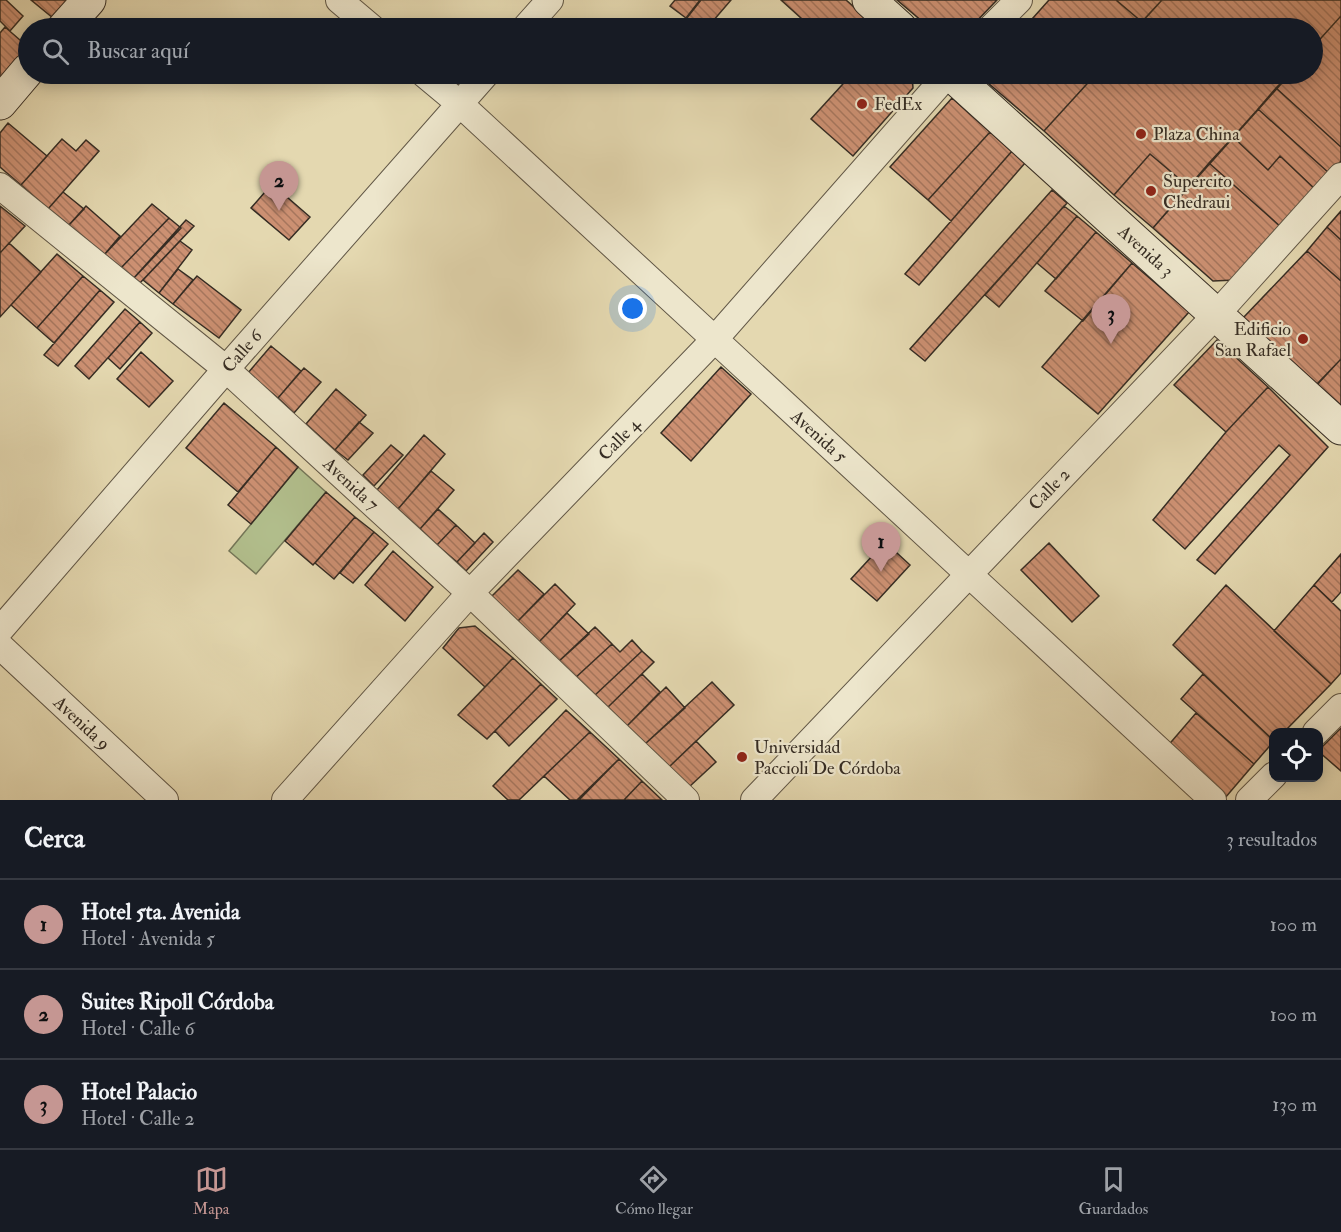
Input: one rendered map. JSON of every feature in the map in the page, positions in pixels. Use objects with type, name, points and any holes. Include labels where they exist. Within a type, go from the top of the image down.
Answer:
[{"type":"main road","points":[[73,18],[89,0]]},
{"type":"main road","points":[[869,0],[889,18]]},
{"type":"main road","points":[[0,103],[18,82]]},
{"type":"main road","name":"Avenida 3","points":[[960,84],[1341,428]]},
{"type":"street","points":[[339,0],[360,18]]},
{"type":"street","points":[[534,18],[550,0]]},
{"type":"street","points":[[1001,18],[1018,0]]},
{"type":"street","name":"Avenida 5","points":[[436,84],[1213,800]]},
{"type":"street","name":"Calle 6","points":[[0,630],[477,84]]},
{"type":"street","name":"Calle 4","points":[[285,800],[470,593],[714,340],[940,84]]},
{"type":"street","name":"Calle 2","points":[[754,800],[1216,315],[1341,176]]},
{"type":"street","name":"Avenida 7","points":[[0,186],[226,369],[470,593],[687,800]]},
{"type":"street","name":"Avenida 9","points":[[0,646],[165,800]]},
{"type":"street","points":[[1320,728],[1341,706]]},
{"type":"street","points":[[1249,800],[1269,781]]},
{"type":"green space","points":[[298,467],[326,492],[256,574],[229,551]]},
{"type":"building","points":[[0,0],[6,0],[23,16],[18,18],[18,22],[10,31],[0,21]]},
{"type":"building","points":[[31,0],[68,0],[53,18]]},
{"type":"building","points":[[675,0],[700,0],[686,18],[670,6]]},
{"type":"building","points":[[701,0],[731,0],[716,18],[687,18]]},
{"type":"building","points":[[781,0],[846,0],[867,18],[801,18]]},
{"type":"building","points":[[897,0],[997,0],[980,18],[918,18]]},
{"type":"building","points":[[1049,0],[1116,0],[1137,18],[1033,18]]},
{"type":"building","points":[[1116,0],[1162,0],[1146,18],[1137,18]]},
{"type":"building","points":[[1162,0],[1341,0],[1341,16],[1323,36],[1323,18],[1145,18]]},
{"type":"building","points":[[1341,16],[1341,147],[1276,88],[1280,84],[1323,84],[1323,36]]},
{"type":"building","points":[[5,27],[18,38],[18,59],[0,80],[0,33]]},
{"type":"building","name":"FedEx","points":[[843,84],[913,84],[913,88],[853,156],[811,119]]},
{"type":"building","points":[[989,84],[1087,84],[1044,131]]},
{"type":"building","name":"Plaza China","points":[[1087,84],[1281,84],[1189,187],[1150,154],[1114,195],[1044,131]]},
{"type":"building","points":[[1276,88],[1341,147],[1341,161],[1330,174],[1258,109]]},
{"type":"building","points":[[952,98],[990,132],[928,200],[890,167]]},
{"type":"building","points":[[1258,109],[1330,174],[1316,190],[1280,156],[1268,170],[1233,137]]},
{"type":"building","points":[[8,123],[47,156],[21,185],[0,167],[0,133]]},
{"type":"building","points":[[990,132],[1012,151],[951,221],[928,200]]},
{"type":"building","points":[[1233,137],[1268,170],[1280,156],[1316,190],[1282,228],[1209,163]]},
{"type":"building","points":[[62,139],[76,151],[86,140],[99,151],[48,209],[21,185]]},
{"type":"building","points":[[1012,151],[1025,163],[919,285],[905,274]]},
{"type":"building","name":"Supercito Chedraui","points":[[1150,154],[1189,187],[1153,228],[1114,195]]},
{"type":"building","points":[[1209,163],[1282,228],[1235,280],[1213,281],[1153,228]]},
{"type":"building","points":[[272,184],[310,217],[289,240],[251,208]]},
{"type":"building","points":[[1052,190],[1067,203],[925,361],[910,349]]},
{"type":"building","points":[[63,192],[84,209],[69,225],[48,209]]},
{"type":"building","points":[[152,204],[169,218],[120,269],[104,255]]},
{"type":"building","points":[[0,206],[25,226],[0,253]]},
{"type":"building","points":[[86,206],[120,236],[104,255],[69,225]]},
{"type":"building","points":[[1064,206],[1077,216],[999,307],[985,295]]},
{"type":"building","points":[[1341,211],[1341,240],[1327,227]]},
{"type":"building","points":[[1077,216],[1096,232],[1056,279],[1037,263]]},
{"type":"building","points":[[169,218],[181,228],[133,279],[120,269]]},
{"type":"building","points":[[186,220],[194,226],[139,284],[133,279]]},
{"type":"building","points":[[1327,227],[1341,240],[1341,281],[1307,251]]},
{"type":"building","points":[[1096,232],[1132,263],[1083,321],[1045,291]]},
{"type":"building","points":[[180,241],[192,250],[159,293],[143,280]]},
{"type":"building","points":[[9,243],[41,272],[0,317],[0,253]]},
{"type":"building","name":"Edificio San Rafael","points":[[1307,251],[1341,281],[1341,359],[1315,387],[1243,318]]},
{"type":"building","points":[[57,254],[83,276],[37,328],[11,305]]},
{"type":"building","points":[[1132,263],[1189,312],[1098,414],[1042,367]]},
{"type":"building","points":[[178,269],[193,280],[173,304],[159,293]]},
{"type":"building","points":[[83,276],[100,290],[54,343],[37,328]]},
{"type":"building","points":[[197,276],[241,310],[219,338],[173,304]]},
{"type":"building","points":[[100,290],[114,302],[58,366],[44,355]]},
{"type":"building","points":[[125,309],[140,322],[89,379],[75,366]]},
{"type":"building","points":[[140,322],[152,333],[120,369],[108,358]]},
{"type":"building","points":[[1217,340],[1268,387],[1226,432],[1174,385]]},
{"type":"building","points":[[271,346],[301,371],[278,398],[248,373]]},
{"type":"building","points":[[141,352],[173,381],[149,407],[117,379]]},
{"type":"building","points":[[1341,359],[1341,406],[1317,384]]},
{"type":"building","points":[[721,367],[751,394],[691,461],[661,433]]},
{"type":"building","points":[[304,368],[321,382],[294,413],[278,398]]},
{"type":"building","points":[[1268,387],[1328,447],[1215,574],[1197,560],[1290,455],[1279,445],[1185,549],[1153,520],[1226,432]]},
{"type":"building","points":[[336,389],[366,415],[335,450],[306,424]]},
{"type":"building","points":[[224,403],[276,447],[238,492],[186,448]]},
{"type":"building","points":[[359,422],[373,433],[348,460],[335,450]]},
{"type":"building","points":[[424,435],[445,454],[398,509],[377,490]]},
{"type":"building","points":[[391,445],[403,455],[374,486],[363,475]]},
{"type":"building","points":[[276,447],[298,467],[251,524],[228,505]]},
{"type":"building","points":[[431,471],[454,490],[420,529],[398,509]]},
{"type":"building","points":[[326,492],[355,517],[313,565],[285,541]]},
{"type":"building","points":[[438,509],[456,525],[437,545],[420,529]]},
{"type":"building","points":[[355,517],[374,532],[334,579],[315,563]]},
{"type":"building","points":[[456,525],[475,543],[457,562],[437,545]]},
{"type":"building","points":[[374,532],[388,544],[353,583],[340,573]]},
{"type":"building","points":[[484,533],[493,542],[466,571],[457,562]]},
{"type":"building","points":[[885,542],[910,565],[877,601],[851,579]]},
{"type":"building","points":[[1049,543],[1099,596],[1072,622],[1021,570]]},
{"type":"building","points":[[393,551],[433,587],[405,621],[365,585]]},
{"type":"building","points":[[1341,554],[1341,592],[1332,602],[1314,585]]},
{"type":"building","points":[[518,570],[544,594],[516,623],[490,598]]},
{"type":"building","points":[[555,584],[575,604],[537,644],[516,623]]},
{"type":"building","points":[[1226,585],[1331,684],[1288,728],[1269,728],[1269,736],[1173,645]]},
{"type":"building","points":[[1314,585],[1341,611],[1341,673],[1331,684],[1274,631]]},
{"type":"building","points":[[567,613],[589,634],[557,663],[537,644]]},
{"type":"building","points":[[475,626],[513,658],[485,687],[443,648],[459,628]]},
{"type":"building","points":[[595,627],[612,644],[574,679],[557,663]]},
{"type":"building","points":[[632,640],[642,651],[593,697],[574,679],[612,644],[620,652]]},
{"type":"building","points":[[642,651],[654,662],[606,709],[593,697]]},
{"type":"building","points":[[513,658],[541,684],[487,739],[458,715]]},
{"type":"building","points":[[642,674],[660,692],[626,727],[606,709]]},
{"type":"building","points":[[1203,674],[1269,736],[1269,747],[1254,764],[1181,699]]},
{"type":"building","points":[[712,682],[734,705],[669,767],[645,744]]},
{"type":"building","points":[[541,684],[557,699],[509,746],[495,731]]},
{"type":"building","points":[[666,687],[685,708],[645,744],[626,727]]},
{"type":"building","points":[[566,710],[590,732],[519,800],[508,800],[493,786]]},
{"type":"building","points":[[1196,713],[1254,764],[1225,798],[1166,748]]},
{"type":"building","points":[[1341,728],[1341,771],[1323,755],[1323,746]]},
{"type":"building","points":[[590,732],[619,759],[577,800],[570,800],[544,776]]},
{"type":"building","points":[[696,741],[716,762],[689,787],[669,767]]},
{"type":"building","points":[[619,759],[642,781],[624,800],[579,800]]},
{"type":"building","points":[[642,781],[662,800],[624,800]]},
{"type":"place","name":"FedEx","points":[[862,104]]},
{"type":"place","name":"Plaza China","points":[[1141,134]]},
{"type":"place","name":"Supercito Chedraui","points":[[1151,191]]},
{"type":"place","name":"Suites Ripoll Córdoba","points":[[279,211]]},
{"type":"place","name":"Edificio San Rafael","points":[[1303,339]]},
{"type":"place","name":"Hotel Palacio","points":[[1111,344]]},
{"type":"place","name":"Hotel 5ta. Avenida","points":[[881,572]]},
{"type":"place","name":"Universidad Paccioli De Córdoba","points":[[742,757]]}]
